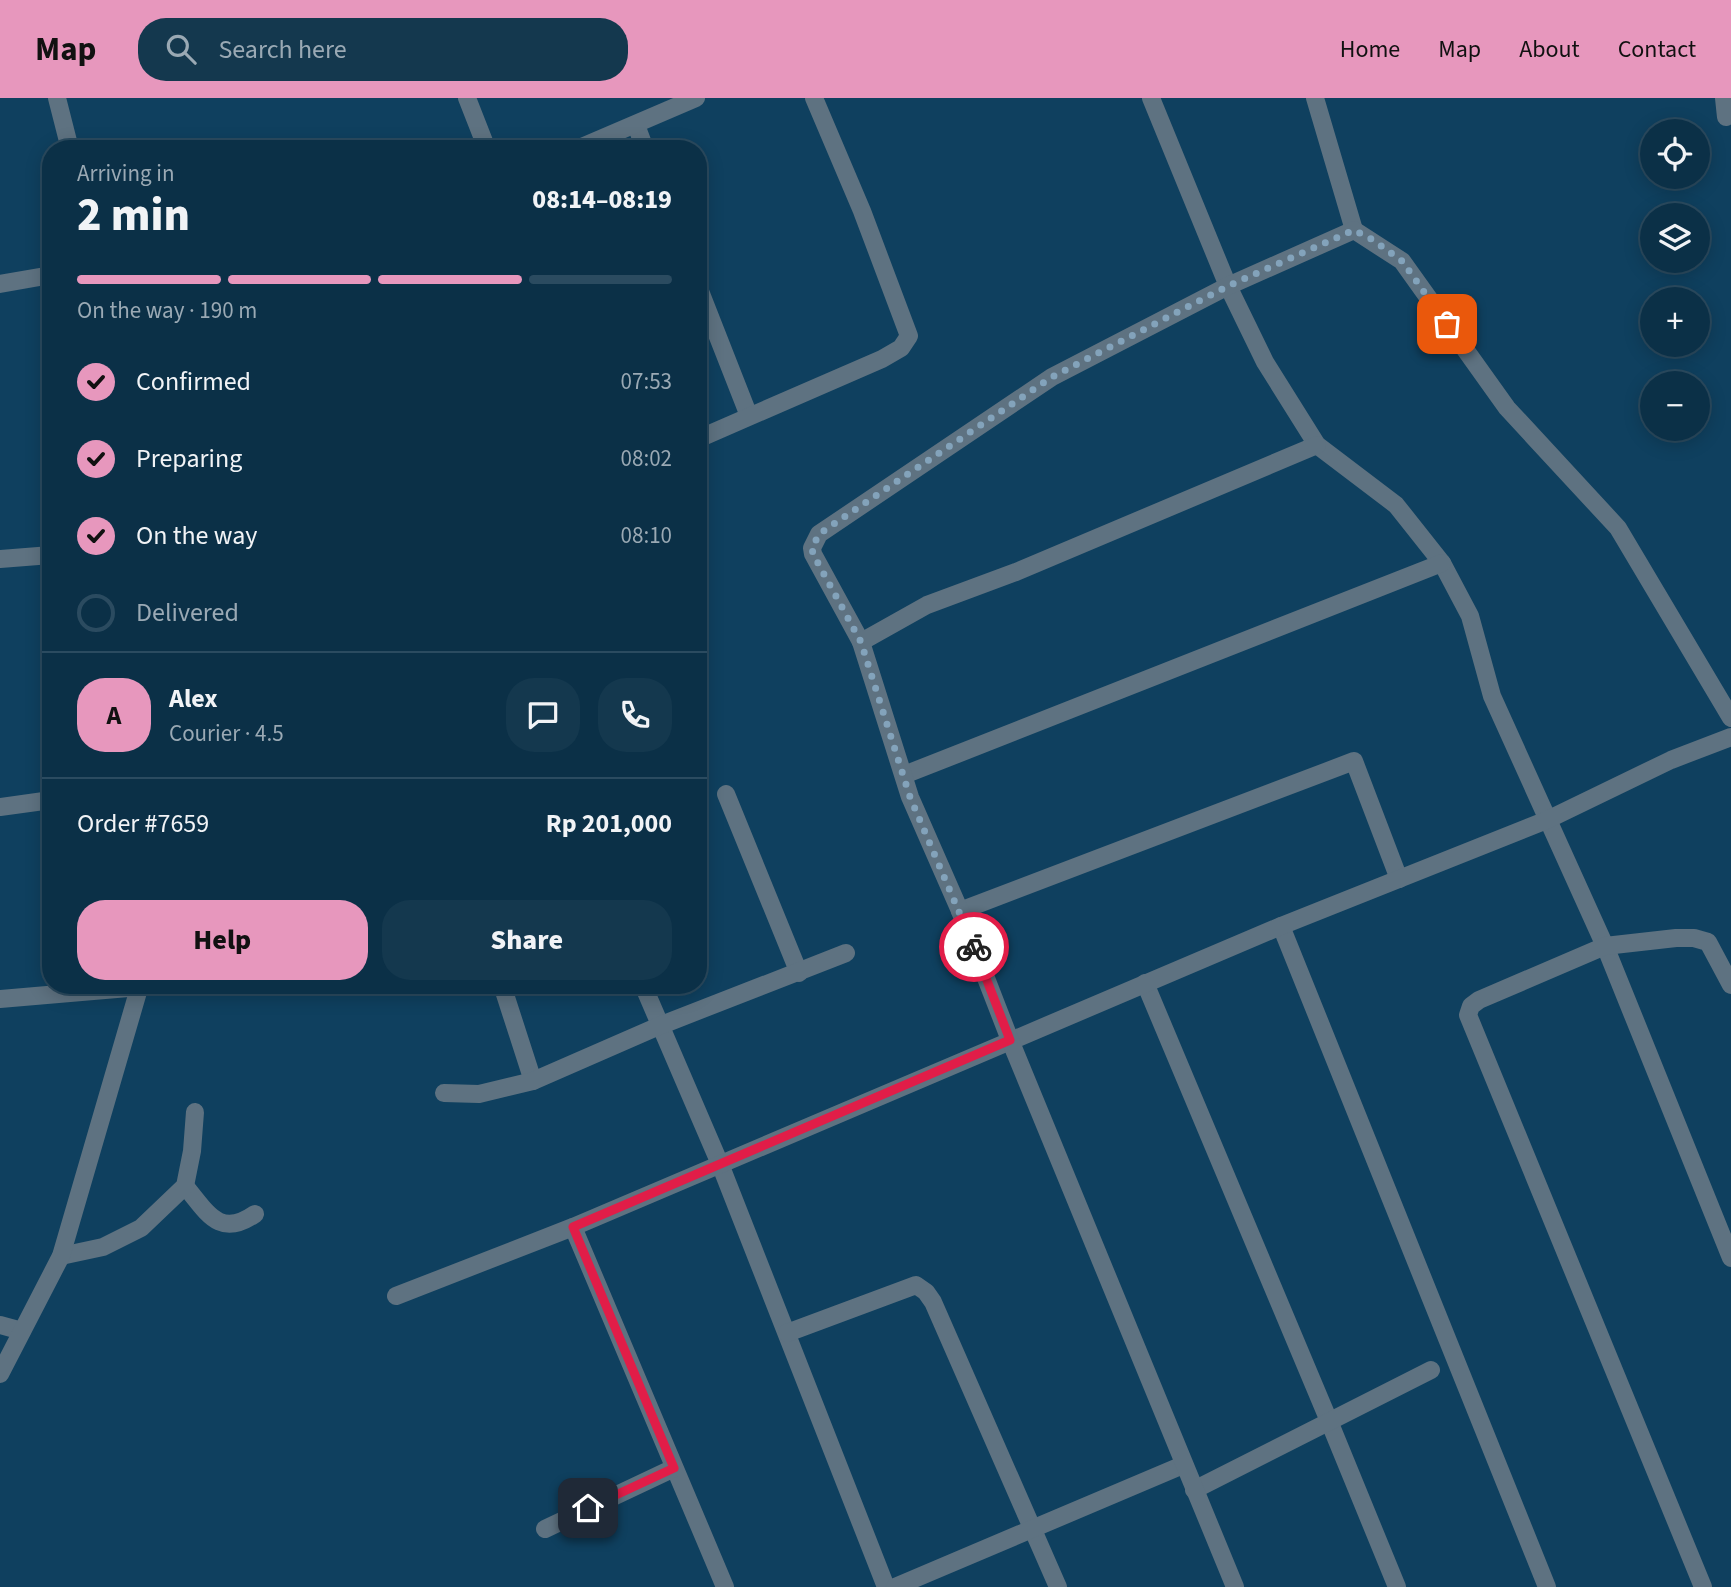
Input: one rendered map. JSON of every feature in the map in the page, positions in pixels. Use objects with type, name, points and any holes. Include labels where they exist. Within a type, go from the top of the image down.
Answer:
[{"type":"street","points":[[57,98],[67,140]]},
{"type":"street","points":[[467,98],[483,140]]},
{"type":"street","points":[[599,140],[696,98]]},
{"type":"street","points":[[707,435],[882,359],[901,348],[909,335],[862,211],[814,98]]},
{"type":"street","points":[[1151,98],[1228,286],[1265,362],[1317,445],[1396,505],[1442,563],[1470,616],[1492,696],[1605,946],[1729,1248]]},
{"type":"street","points":[[1315,98],[1354,230],[1402,261],[1507,408],[1618,528],[1731,718]]},
{"type":"street","points":[[1724,98],[1727,117]]},
{"type":"street","points":[[636,125],[642,140]]},
{"type":"street","points":[[1235,1587],[1010,1040],[960,911],[910,797],[861,642],[812,548],[819,534],[1052,377],[1228,286],[1354,230]]},
{"type":"street","points":[[0,284],[42,277]]},
{"type":"street","points":[[707,309],[749,416]]},
{"type":"street","points":[[861,642],[927,606],[1016,572],[1317,445]]},
{"type":"street","points":[[0,559],[42,556]]},
{"type":"street","points":[[904,775],[1442,563]]},
{"type":"street","points":[[396,1296],[573,1227],[1281,926],[1547,820],[1671,760],[1731,737]]},
{"type":"street","points":[[960,911],[1354,761],[1399,879]]},
{"type":"street","points":[[726,794],[799,973]]},
{"type":"street","points":[[0,807],[42,801]]},
{"type":"street","points":[[1281,926],[1547,1587]]},
{"type":"street","points":[[1703,1587],[1468,1014],[1471,1006],[1479,1000],[1605,946],[1676,938],[1694,938],[1708,942],[1731,985]]},
{"type":"street","points":[[444,1093],[479,1094],[533,1081],[659,1026],[846,953]]},
{"type":"street","points":[[1145,983],[1397,1587]]},
{"type":"street","points":[[0,999],[54,994]]},
{"type":"street","points":[[0,1374],[61,1256],[138,994]]},
{"type":"street","points":[[505,994],[533,1081]]},
{"type":"street","points":[[647,994],[720,1164],[886,1587]]},
{"type":"street","points":[[61,1256],[103,1247],[141,1227],[156,1216],[185,1186],[192,1151],[195,1112]]},
{"type":"street","points":[[185,1186],[219,1223],[228,1226],[244,1222],[255,1214]]},
{"type":"street","points":[[573,1227],[724,1587]]},
{"type":"street","points":[[787,1333],[916,1285],[926,1292],[933,1302],[1058,1587]]},
{"type":"street","points":[[0,1325],[22,1331]]},
{"type":"street","points":[[1194,1490],[1431,1370]]},
{"type":"street","points":[[895,1587],[1184,1465]]},
{"type":"street","points":[[545,1528],[674,1468]]},
{"type":"way so far","points":[[974,947],[910,797],[861,642],[813,554],[812,548],[819,534],[1052,377],[1228,286],[1354,230],[1402,261],[1447,324]]},
{"type":"route","points":[[588,1508],[674,1468],[573,1227],[1010,1040],[974,947]]}]
